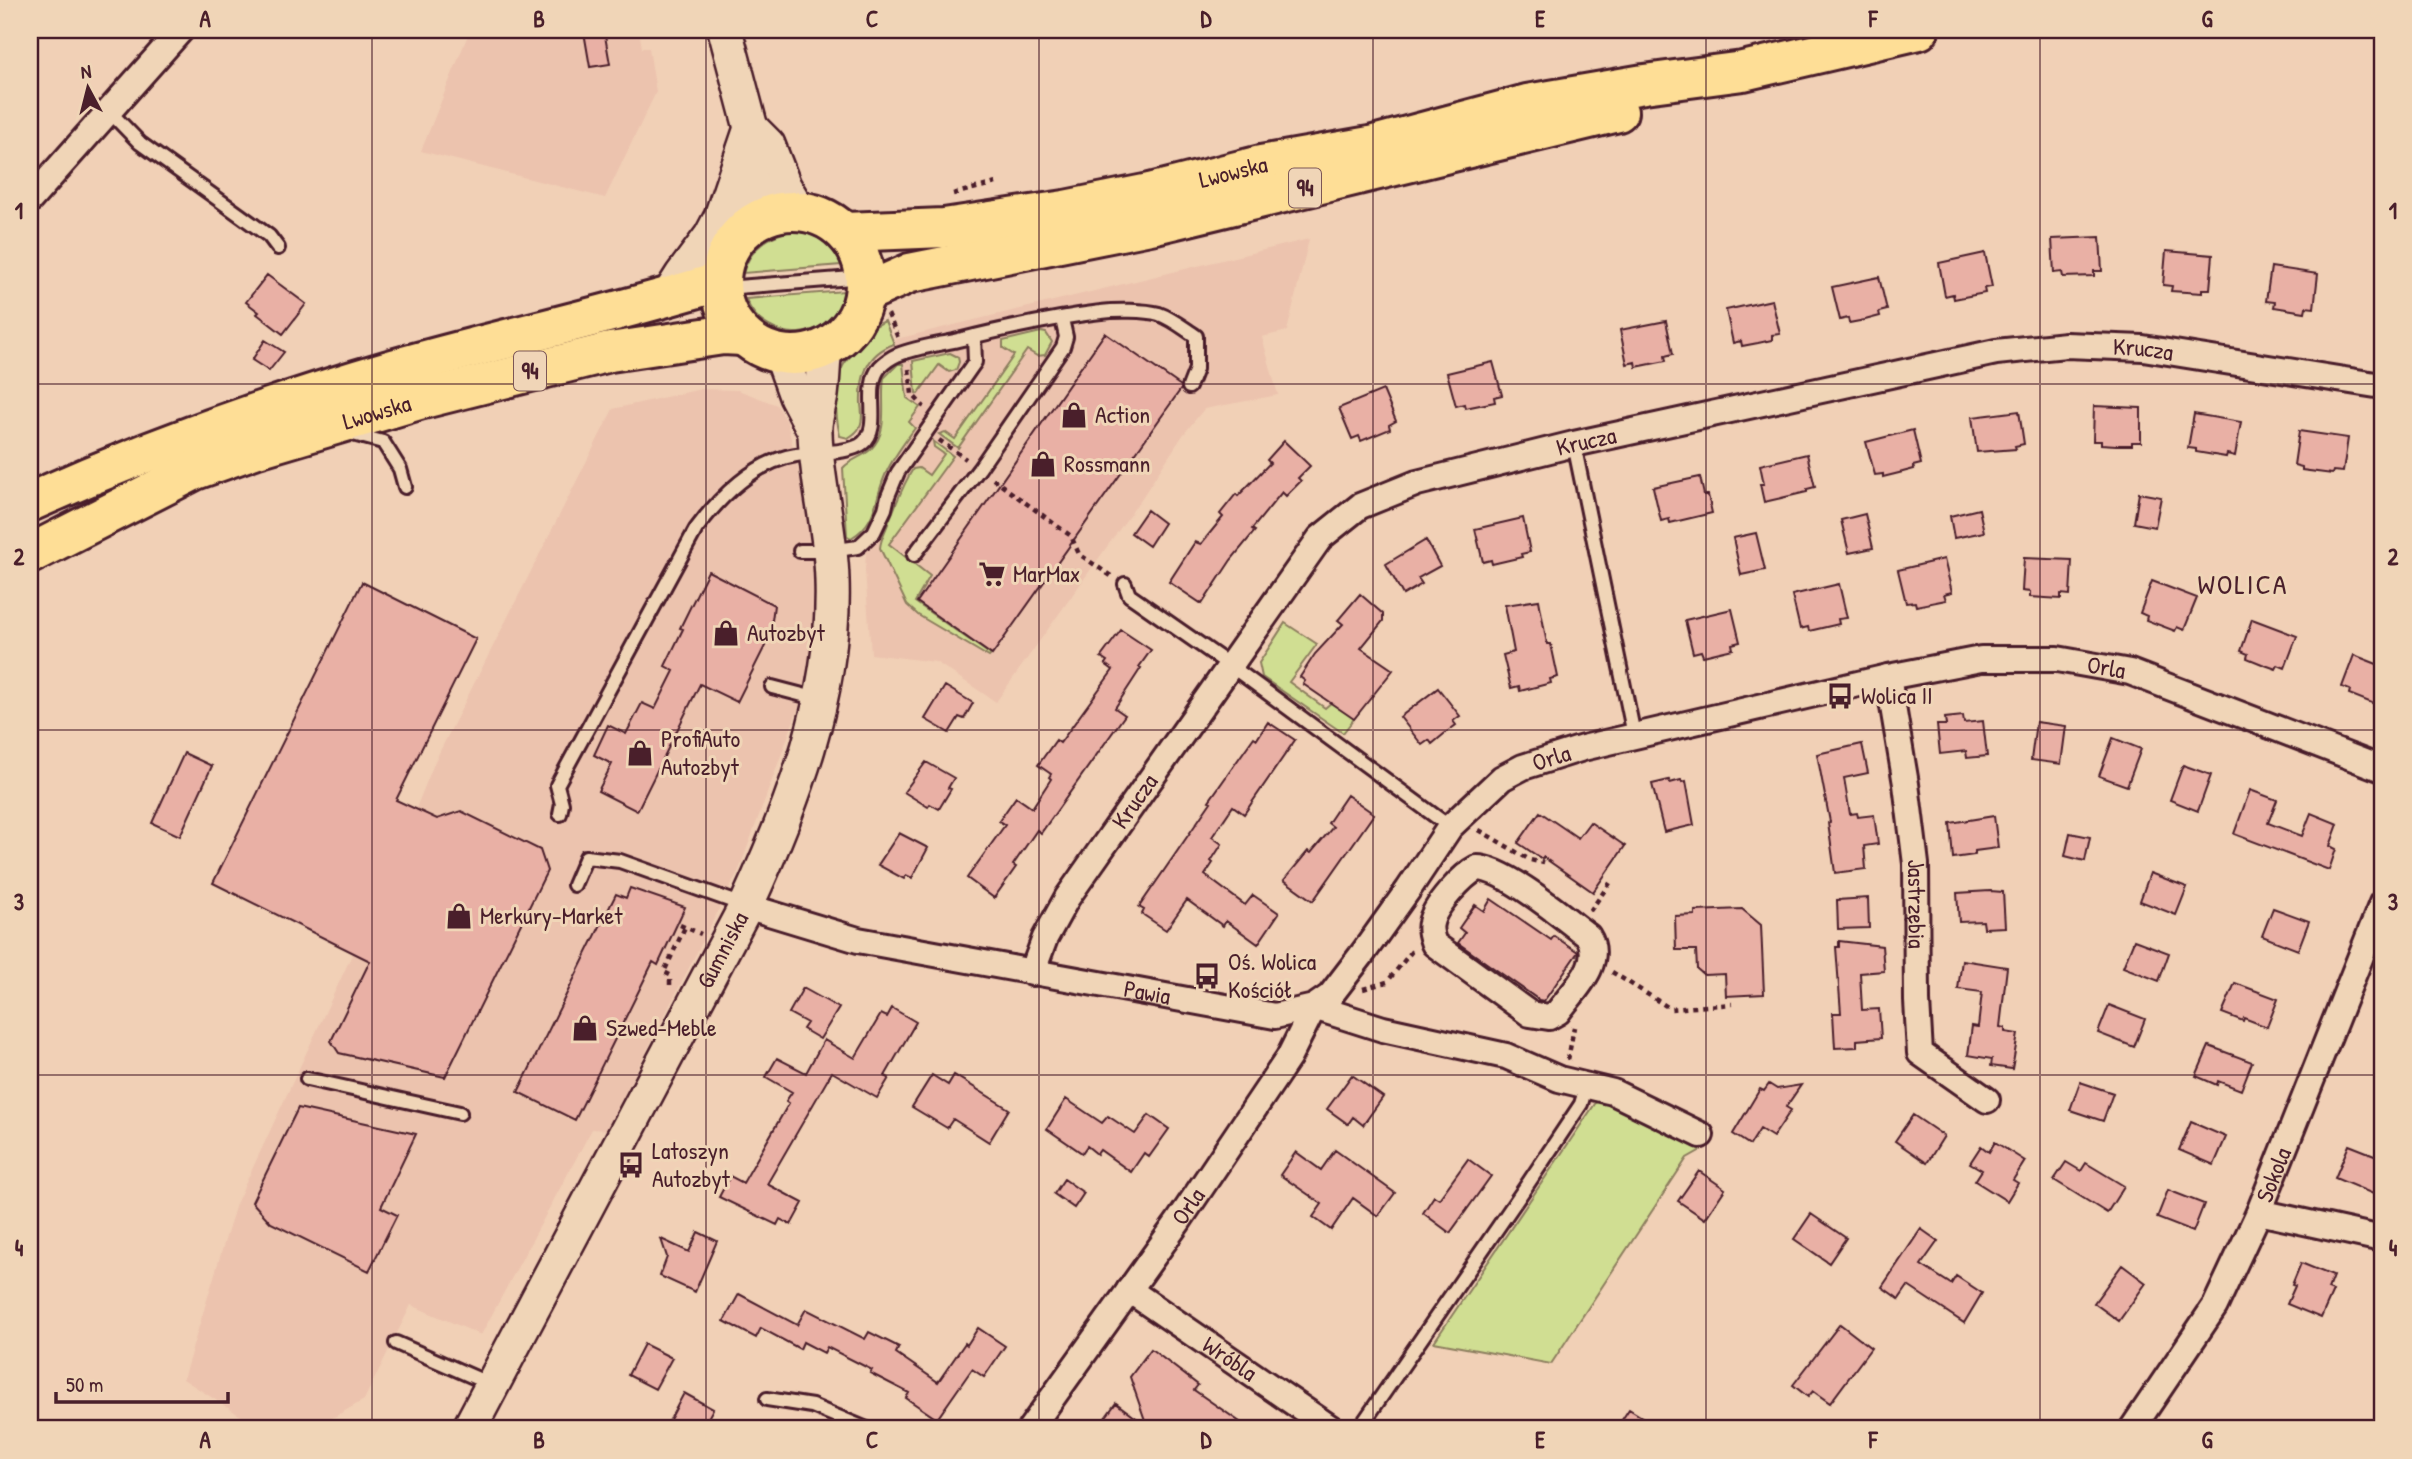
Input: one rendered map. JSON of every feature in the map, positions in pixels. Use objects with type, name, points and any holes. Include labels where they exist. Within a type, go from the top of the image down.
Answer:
[{"type":"main road","name":"Lwowska","points":[[845,232],[944,228],[1065,210],[1261,165],[1381,143],[1527,104],[1743,71],[1919,30]]},
{"type":"main road","name":"Lwowska","points":[[873,297],[894,278],[910,273],[1155,224],[1513,139],[1647,104],[1743,71]]},
{"type":"main road","points":[[743,336],[728,314],[721,284],[726,256],[749,226],[760,219],[785,211],[799,211],[826,219],[845,232],[860,256],[873,297],[861,306],[851,325],[837,340],[825,348]]},
{"type":"main road","name":"Lwowska","points":[[30,502],[167,444],[315,393],[396,369],[721,284]]},
{"type":"main road","name":"Lwowska","points":[[30,554],[195,470],[254,449],[419,400],[610,352],[710,337],[743,336]]},
{"type":"main road","name":"94","points":[[743,336],[762,348],[781,354],[803,354],[825,348]]},
{"type":"street","points":[[30,200],[181,30]]},
{"type":"street","points":[[725,30],[760,219]]},
{"type":"street","points":[[747,139],[768,145],[784,186],[799,211]]},
{"type":"street","points":[[668,297],[711,236],[721,217],[747,139]]},
{"type":"street","name":"Krucza","points":[[1032,973],[1045,938],[1067,898],[1320,538],[1360,506],[1417,483],[1574,444],[1996,352],[2066,345],[2143,348],[2382,386]]},
{"type":"street","points":[[816,441],[825,348]]},
{"type":"street","points":[[781,354],[816,441]]},
{"type":"street","name":"Gumniska","points":[[469,1429],[746,906],[778,837],[821,701],[832,622],[832,579],[815,551],[816,441]]},
{"type":"street","name":"Orla","points":[[1030,1429],[1289,1057],[1314,1007],[1330,996],[1363,953],[1450,827],[1502,778],[1523,767],[1545,758],[1634,735],[1888,677],[1981,659],[2057,659],[2130,673],[2382,769]]},
{"type":"street","name":"Jastrzębia","points":[[1888,677],[1916,864],[1920,1053],[1987,1100]]},
{"type":"street","points":[[1477,868],[1493,870],[1588,936],[1594,945],[1592,964],[1558,1012],[1549,1017],[1530,1014],[1434,944],[1431,935],[1430,923],[1434,914],[1465,874],[1477,868]]},
{"type":"street","name":"Sokola","points":[[2132,1429],[2215,1306],[2259,1212],[2382,903]]},
{"type":"street","name":"Pawia","points":[[746,906],[858,940],[1032,973],[1275,1016],[1314,1007]]},
{"type":"street","points":[[1314,1007],[1383,1029],[1506,1056],[1559,1079],[1613,1091],[1701,1135]]},
{"type":"street","points":[[2259,1212],[2382,1239]]},
{"type":"street","name":"Wróbla","points":[[1129,1290],[1332,1429]]},
{"type":"lane","points":[[109,111],[140,143],[268,236],[278,248]]},
{"type":"lane","points":[[721,284],[873,297]]},
{"type":"lane","points":[[560,814],[562,804],[557,785],[696,529],[712,507],[770,462],[816,441],[854,447],[863,443],[869,435],[872,421],[871,389],[874,377],[889,359],[904,352],[974,336],[1103,312],[1160,314],[1196,336],[1195,369],[1189,387]]},
{"type":"lane","points":[[914,555],[979,469],[1063,346],[1066,337],[1062,319]]},
{"type":"lane","points":[[815,551],[858,547],[874,531],[898,472],[975,362],[974,336]]},
{"type":"lane","points":[[321,430],[357,433],[383,442],[400,469],[405,487]]},
{"type":"lane","points":[[1574,444],[1634,735]]},
{"type":"lane","points":[[1125,584],[1129,595],[1231,666],[1450,827]]},
{"type":"lane","points":[[772,687],[821,701]]},
{"type":"lane","points":[[574,885],[586,857],[620,861],[746,906]]},
{"type":"lane","points":[[307,1079],[460,1113]]},
{"type":"lane","points":[[1359,1429],[1581,1104],[1587,1084]]},
{"type":"lane","points":[[396,1343],[492,1386]]},
{"type":"lane","points":[[767,1399],[812,1406],[867,1429]]},
{"type":"path","points":[[873,297],[900,342]]},
{"type":"path","points":[[909,376],[911,389]]},
{"type":"path","points":[[1079,554],[1125,584]]},
{"type":"path","points":[[1475,828],[1530,860],[1544,863]]},
{"type":"path","points":[[1578,929],[1610,883]]},
{"type":"path","points":[[670,985],[670,975],[664,972],[682,926],[711,940]]},
{"type":"path","points":[[1375,988],[1387,982],[1419,943],[1431,935]]},
{"type":"path","points":[[1592,964],[1606,968],[1671,1009],[1732,1004]]},
{"type":"path","points":[[1559,1079],[1569,1058],[1579,1004],[1571,995]]},
{"type":"shaded area","points":[[470,30],[639,30],[642,48],[649,48],[656,92],[605,198],[421,151]]},
{"type":"shaded area","points":[[1309,239],[1287,331],[1262,337],[1278,395],[1204,409],[996,702],[936,662],[871,654],[865,570],[868,520],[860,460],[857,370],[884,342]]},
{"type":"shaded area","points":[[701,389],[738,390],[777,405],[787,422],[798,468],[817,576],[808,682],[739,870],[606,1130],[592,1129],[481,1335],[411,1305],[364,1400],[313,1429],[261,1429],[183,1379],[236,1204],[390,873],[435,761],[613,409]]},
{"type":"green space","points":[[791,231],[807,233],[828,244],[841,265],[743,273],[750,257],[760,245],[774,236]]},
{"type":"green space","points":[[844,291],[838,309],[828,321],[799,333],[783,332],[768,325],[755,315],[746,299]]},
{"type":"green space","points":[[885,321],[894,344],[877,354],[867,368],[862,385],[862,418],[859,428],[848,438],[840,436],[836,396],[842,368],[867,340],[875,326]]},
{"type":"green space","points":[[1046,333],[1052,342],[1045,355],[1037,356],[1027,350],[958,448],[939,434],[945,432],[955,439],[1014,355],[1003,348],[1003,341]]},
{"type":"green space","points":[[950,353],[958,357],[956,370],[949,372],[939,365],[918,394],[916,393],[913,361]]},
{"type":"green space","points":[[898,364],[903,364],[907,398],[920,407],[909,422],[915,428],[887,471],[867,524],[851,538],[847,536],[843,468],[868,452],[877,442],[882,425],[884,378]]},
{"type":"green space","points":[[933,441],[953,456],[889,544],[930,576],[915,602],[991,655],[989,657],[918,615],[907,605],[880,548],[882,537],[913,469],[919,468],[929,475],[944,454],[934,447]]},
{"type":"green space","points":[[1285,623],[1317,644],[1289,682],[1325,708],[1341,694],[1360,711],[1343,733],[1262,677],[1259,663]]},
{"type":"green space","points":[[1599,1098],[1691,1138],[1701,1150],[1687,1158],[1551,1364],[1434,1342]]},
{"type":"building","points":[[604,30],[610,64],[590,67],[584,32]]},
{"type":"building","points":[[2100,237],[2102,271],[2094,271],[2094,276],[2063,277],[2062,272],[2054,273],[2052,239]]},
{"type":"building","points":[[2166,251],[2213,255],[2210,289],[2202,289],[2202,293],[2171,291],[2172,286],[2163,285]]},
{"type":"building","points":[[1985,253],[1992,287],[1984,288],[1985,293],[1954,299],[1953,294],[1945,296],[1939,263]]},
{"type":"building","points":[[2271,267],[2318,274],[2314,308],[2306,307],[2305,312],[2274,307],[2275,302],[2266,301]]},
{"type":"building","points":[[267,275],[306,304],[283,334],[246,302]]},
{"type":"building","points":[[1879,277],[1887,310],[1879,312],[1880,316],[1865,320],[1849,323],[1848,318],[1840,320],[1832,287]]},
{"type":"building","points":[[1772,300],[1780,334],[1772,335],[1772,340],[1758,343],[1742,346],[1741,341],[1733,343],[1726,310]]},
{"type":"building","points":[[1666,321],[1673,354],[1665,356],[1666,361],[1636,367],[1635,362],[1627,364],[1620,330]]},
{"type":"building","points":[[1105,333],[1181,386],[1181,389],[992,655],[917,602]]},
{"type":"building","points":[[265,340],[284,352],[269,371],[252,360]]},
{"type":"building","points":[[1493,362],[1502,395],[1494,397],[1495,402],[1465,408],[1464,404],[1456,406],[1447,373]]},
{"type":"building","points":[[1383,390],[1396,421],[1389,425],[1390,429],[1361,441],[1359,436],[1352,439],[1339,408]]},
{"type":"building","points":[[2094,406],[2141,408],[2141,442],[2116,445],[2093,441]]},
{"type":"building","points":[[2019,411],[2024,444],[2015,446],[2016,449],[1977,452],[1972,417]]},
{"type":"building","points":[[2194,414],[2241,422],[2235,456],[2196,452],[2196,449],[2188,448]]},
{"type":"building","points":[[1913,430],[1921,464],[1913,466],[1914,469],[1883,477],[1883,474],[1875,475],[1866,442]]},
{"type":"building","points":[[2299,431],[2348,438],[2343,472],[2333,471],[2332,474],[2302,470],[2302,467],[2294,465]]},
{"type":"building","points":[[1284,441],[1310,466],[1298,478],[1301,481],[1286,496],[1282,492],[1252,529],[1255,531],[1231,560],[1202,604],[1169,582],[1195,542],[1201,544],[1223,517],[1220,514],[1236,494],[1238,496],[1270,463],[1267,460]]},
{"type":"building","points":[[1807,454],[1815,487],[1807,489],[1807,492],[1764,502],[1760,465]]},
{"type":"building","points":[[1700,477],[1712,513],[1670,523],[1669,519],[1661,521],[1653,487]]},
{"type":"building","points":[[2139,493],[2161,497],[2155,527],[2134,523]]},
{"type":"building","points":[[1979,509],[1984,532],[1954,538],[1950,516]]},
{"type":"building","points":[[1147,510],[1164,523],[1149,546],[1131,533]]},
{"type":"building","points":[[1865,514],[1873,548],[1849,553],[1841,520]]},
{"type":"building","points":[[1523,518],[1530,552],[1521,554],[1522,557],[1492,564],[1491,560],[1483,562],[1475,529]]},
{"type":"building","points":[[1756,533],[1765,570],[1741,575],[1733,538]]},
{"type":"building","points":[[1426,540],[1440,566],[1418,578],[1422,584],[1403,595],[1386,564]]},
{"type":"building","points":[[2024,558],[2072,560],[2070,595],[2061,594],[2061,599],[2030,597],[2030,592],[2022,591]]},
{"type":"building","points":[[1944,559],[1952,592],[1944,594],[1946,600],[1916,606],[1915,602],[1906,603],[1898,570]]},
{"type":"building","points":[[708,571],[774,605],[770,636],[737,702],[700,684],[637,811],[598,791],[612,764],[594,755],[608,725],[626,734],[642,703],[655,709],[674,671],[665,666]]},
{"type":"building","points":[[2152,581],[2197,598],[2184,630],[2177,627],[2175,631],[2146,620],[2147,616],[2140,613]]},
{"type":"building","points":[[362,582],[476,639],[396,800],[437,819],[461,811],[540,850],[547,871],[445,1077],[339,1053],[331,1041],[370,961],[213,883]]},
{"type":"building","points":[[1839,584],[1847,618],[1838,619],[1839,624],[1809,631],[1808,627],[1800,629],[1792,595]]},
{"type":"building","points":[[1360,594],[1383,614],[1383,621],[1361,648],[1393,670],[1354,719],[1303,684],[1305,681],[1300,677],[1315,654],[1343,624],[1338,620]]},
{"type":"building","points":[[1539,600],[1547,644],[1551,644],[1558,677],[1550,679],[1551,683],[1520,691],[1519,686],[1511,688],[1503,655],[1514,652],[1505,605]]},
{"type":"building","points":[[1732,609],[1740,642],[1732,644],[1733,649],[1703,656],[1701,651],[1693,653],[1685,620]]},
{"type":"building","points":[[2252,619],[2297,636],[2285,668],[2278,665],[2276,669],[2262,664],[2247,658],[2248,654],[2241,651]]},
{"type":"building","points":[[1121,630],[1151,650],[1115,708],[1125,715],[1041,833],[1037,830],[994,898],[967,878],[1005,825],[999,821],[1016,797],[1032,808],[1051,779],[1051,774],[1038,765],[1056,740],[1060,743],[1113,670],[1101,657]]},
{"type":"building","points":[[2354,655],[2382,666],[2382,707],[2349,694],[2350,690],[2342,687]]},
{"type":"building","points":[[945,686],[973,703],[964,719],[959,717],[949,733],[925,719]]},
{"type":"building","points":[[1438,688],[1460,716],[1453,721],[1456,725],[1432,744],[1429,740],[1422,745],[1400,717]]},
{"type":"building","points":[[1963,716],[1964,723],[1983,721],[1987,756],[1967,758],[1966,751],[1940,754],[1937,725],[1946,725],[1945,718]]},
{"type":"building","points":[[1268,722],[1295,740],[1244,814],[1233,806],[1212,837],[1222,844],[1205,875],[1245,905],[1253,895],[1279,913],[1258,944],[1226,921],[1223,926],[1187,900],[1166,930],[1142,914],[1144,910],[1139,907],[1211,802],[1209,801],[1254,737],[1257,739]]},
{"type":"building","points":[[2036,722],[2066,726],[2061,764],[2031,760]]},
{"type":"building","points":[[2113,738],[2141,749],[2127,786],[2099,776]]},
{"type":"building","points":[[1862,744],[1868,773],[1844,778],[1850,814],[1857,813],[1858,817],[1874,815],[1878,844],[1864,846],[1866,869],[1835,873],[1830,822],[1817,754]]},
{"type":"building","points":[[184,753],[212,766],[180,836],[152,823]]},
{"type":"building","points":[[926,762],[954,778],[939,809],[930,804],[928,807],[904,792]]},
{"type":"building","points":[[2183,765],[2211,775],[2198,811],[2170,800]]},
{"type":"building","points":[[1669,780],[1670,783],[1686,781],[1694,825],[1664,832],[1652,784]]},
{"type":"building","points":[[2250,790],[2277,800],[2268,823],[2302,836],[2311,813],[2338,824],[2330,846],[2336,849],[2329,870],[2234,834]]},
{"type":"building","points":[[1347,795],[1374,814],[1313,901],[1284,880],[1333,827],[1328,823]]},
{"type":"building","points":[[1540,812],[1578,838],[1590,822],[1625,846],[1593,892],[1518,843]]},
{"type":"building","points":[[1994,816],[1998,848],[1953,858],[1950,823]]},
{"type":"building","points":[[899,833],[928,848],[912,878],[906,875],[904,879],[878,865]]},
{"type":"building","points":[[2070,833],[2090,837],[2085,861],[2065,856]]},
{"type":"building","points":[[2150,873],[2187,887],[2176,915],[2140,901]]},
{"type":"building","name":"Szwed-Meble","points":[[630,888],[685,907],[658,965],[653,962],[575,1120],[518,1092],[616,894],[626,898]]},
{"type":"building","points":[[2003,892],[2005,927],[1984,928],[1983,921],[1959,922],[1957,893]]},
{"type":"building","points":[[1868,898],[1869,928],[1838,929],[1837,900]]},
{"type":"building","points":[[1491,899],[1551,940],[1554,936],[1578,952],[1544,1001],[1458,943],[1465,933],[1459,928],[1475,905],[1484,911]]},
{"type":"building","points":[[2273,908],[2309,921],[2298,950],[2262,936]]},
{"type":"building","points":[[1742,909],[1761,925],[1764,994],[1726,996],[1725,974],[1704,975],[1697,969],[1696,950],[1676,950],[1675,916],[1695,915],[1695,911]]},
{"type":"building","points":[[2134,940],[2169,953],[2159,981],[2123,967]]},
{"type":"building","points":[[1839,941],[1882,946],[1884,971],[1860,973],[1862,1010],[1879,1009],[1881,1038],[1857,1040],[1857,1047],[1835,1048],[1833,1013],[1841,1013],[1836,947],[1839,947]]},
{"type":"building","points":[[1962,960],[2007,967],[2000,1027],[2005,1028],[2005,1032],[2018,1034],[2012,1069],[1991,1066],[1992,1059],[1968,1055],[1972,1026],[1978,1027],[1982,992],[1958,989]]},
{"type":"building","points":[[2235,983],[2278,999],[2267,1027],[2222,1013]]},
{"type":"building","points":[[803,988],[839,1008],[820,1039],[803,1029],[807,1023],[789,1013]]},
{"type":"building","points":[[2109,1005],[2145,1019],[2134,1047],[2098,1033]]},
{"type":"building","points":[[892,1008],[916,1022],[885,1076],[889,1078],[877,1098],[832,1072],[767,1184],[803,1203],[791,1225],[780,1219],[777,1225],[719,1197],[730,1176],[743,1183],[789,1103],[786,1101],[792,1092],[766,1077],[777,1058],[806,1073],[824,1040],[855,1058],[881,1014],[887,1017]]},
{"type":"building","points":[[2209,1046],[2252,1062],[2241,1090],[2218,1081],[2217,1085],[2196,1076]]},
{"type":"building","points":[[932,1075],[948,1085],[954,1075],[1009,1109],[989,1142],[953,1119],[947,1128],[912,1107]]},
{"type":"building","points":[[1352,1075],[1383,1097],[1363,1125],[1353,1117],[1348,1124],[1327,1109]]},
{"type":"building","points":[[2080,1082],[2113,1093],[2103,1121],[2070,1110]]},
{"type":"building","points":[[1769,1084],[1777,1089],[1801,1085],[1786,1107],[1791,1110],[1773,1137],[1760,1129],[1750,1145],[1733,1134],[1760,1089],[1764,1091]]},
{"type":"building","points":[[1066,1099],[1102,1123],[1108,1116],[1135,1134],[1149,1115],[1169,1129],[1149,1157],[1144,1153],[1131,1172],[1100,1150],[1097,1154],[1087,1146],[1082,1153],[1047,1129]]},
{"type":"building","points":[[298,1108],[416,1134],[381,1207],[397,1215],[369,1271],[271,1223],[252,1202]]},
{"type":"building","points":[[1913,1115],[1944,1136],[1927,1163],[1895,1141]]},
{"type":"building","points":[[2191,1122],[2226,1137],[2214,1165],[2179,1150]]},
{"type":"building","points":[[1995,1142],[2025,1161],[2013,1180],[2018,1183],[2007,1201],[1975,1181],[1982,1170],[1970,1163],[1981,1146],[1989,1152]]},
{"type":"building","points":[[2349,1145],[2382,1158],[2382,1186],[2378,1196],[2335,1178]]},
{"type":"building","points":[[1335,1150],[1395,1193],[1378,1216],[1353,1198],[1331,1230],[1313,1217],[1322,1204],[1280,1175],[1296,1152],[1321,1170]]},
{"type":"building","points":[[1468,1159],[1491,1176],[1450,1233],[1423,1213],[1434,1196],[1439,1199]]},
{"type":"building","points":[[2066,1162],[2081,1171],[2086,1163],[2124,1186],[2107,1213],[2054,1180]]},
{"type":"building","points":[[1699,1171],[1725,1189],[1705,1219],[1678,1201]]},
{"type":"building","points":[[1064,1179],[1084,1193],[1074,1208],[1054,1194]]},
{"type":"building","points":[[2168,1190],[2204,1204],[2193,1232],[2157,1218]]},
{"type":"building","points":[[1811,1214],[1846,1238],[1829,1263],[1794,1239]]},
{"type":"building","points":[[1921,1229],[1938,1241],[1921,1265],[1951,1284],[1956,1276],[1982,1293],[1964,1323],[1908,1286],[1899,1299],[1882,1287]]},
{"type":"building","points":[[698,1232],[717,1241],[695,1292],[660,1276],[667,1257],[661,1239],[689,1252]]},
{"type":"building","points":[[2301,1263],[2333,1276],[2328,1289],[2333,1291],[2321,1318],[2287,1304]]},
{"type":"building","points":[[2122,1265],[2146,1283],[2119,1321],[2094,1303]]},
{"type":"building","points":[[739,1294],[797,1325],[806,1309],[865,1339],[869,1332],[899,1347],[896,1353],[938,1382],[978,1328],[1005,1346],[984,1377],[972,1369],[937,1419],[906,1398],[909,1393],[827,1347],[824,1353],[803,1342],[800,1349],[761,1328],[756,1338],[724,1321]]},
{"type":"building","points":[[1840,1324],[1871,1348],[1830,1403],[1813,1391],[1808,1397],[1793,1385]]},
{"type":"building","points":[[644,1344],[672,1358],[655,1389],[628,1375]]},
{"type":"building","points":[[1151,1349],[1198,1385],[1194,1390],[1250,1429],[1099,1429],[1116,1403],[1147,1426],[1130,1377]]},
{"type":"building","points":[[684,1393],[713,1409],[702,1429],[665,1429]]},
{"type":"building","points":[[1629,1409],[1661,1429],[1616,1429]]},
{"type":"place","name":"Action","points":[[1074,415]]},
{"type":"place","name":"Rossmann","points":[[1043,464]]},
{"type":"place","name":"MarMax","points":[[992,574]]},
{"type":"place","name":"Autozbyt","points":[[726,633]]},
{"type":"place","name":"Wolica II","points":[[1840,696]]},
{"type":"place","name":"ProfiAuto Autozbyt","points":[[640,753]]},
{"type":"place","name":"Merkury-Market","points":[[459,916]]},
{"type":"place","name":"Oś. Wolica Kościół","points":[[1207,976]]},
{"type":"place","name":"Szwed-Meble","points":[[585,1028]]},
{"type":"place","name":"Latoszyn Autozbyt","points":[[631,1165]]},
{"type":"district","name":"WOLICA","points":[[2243,584]]}]
